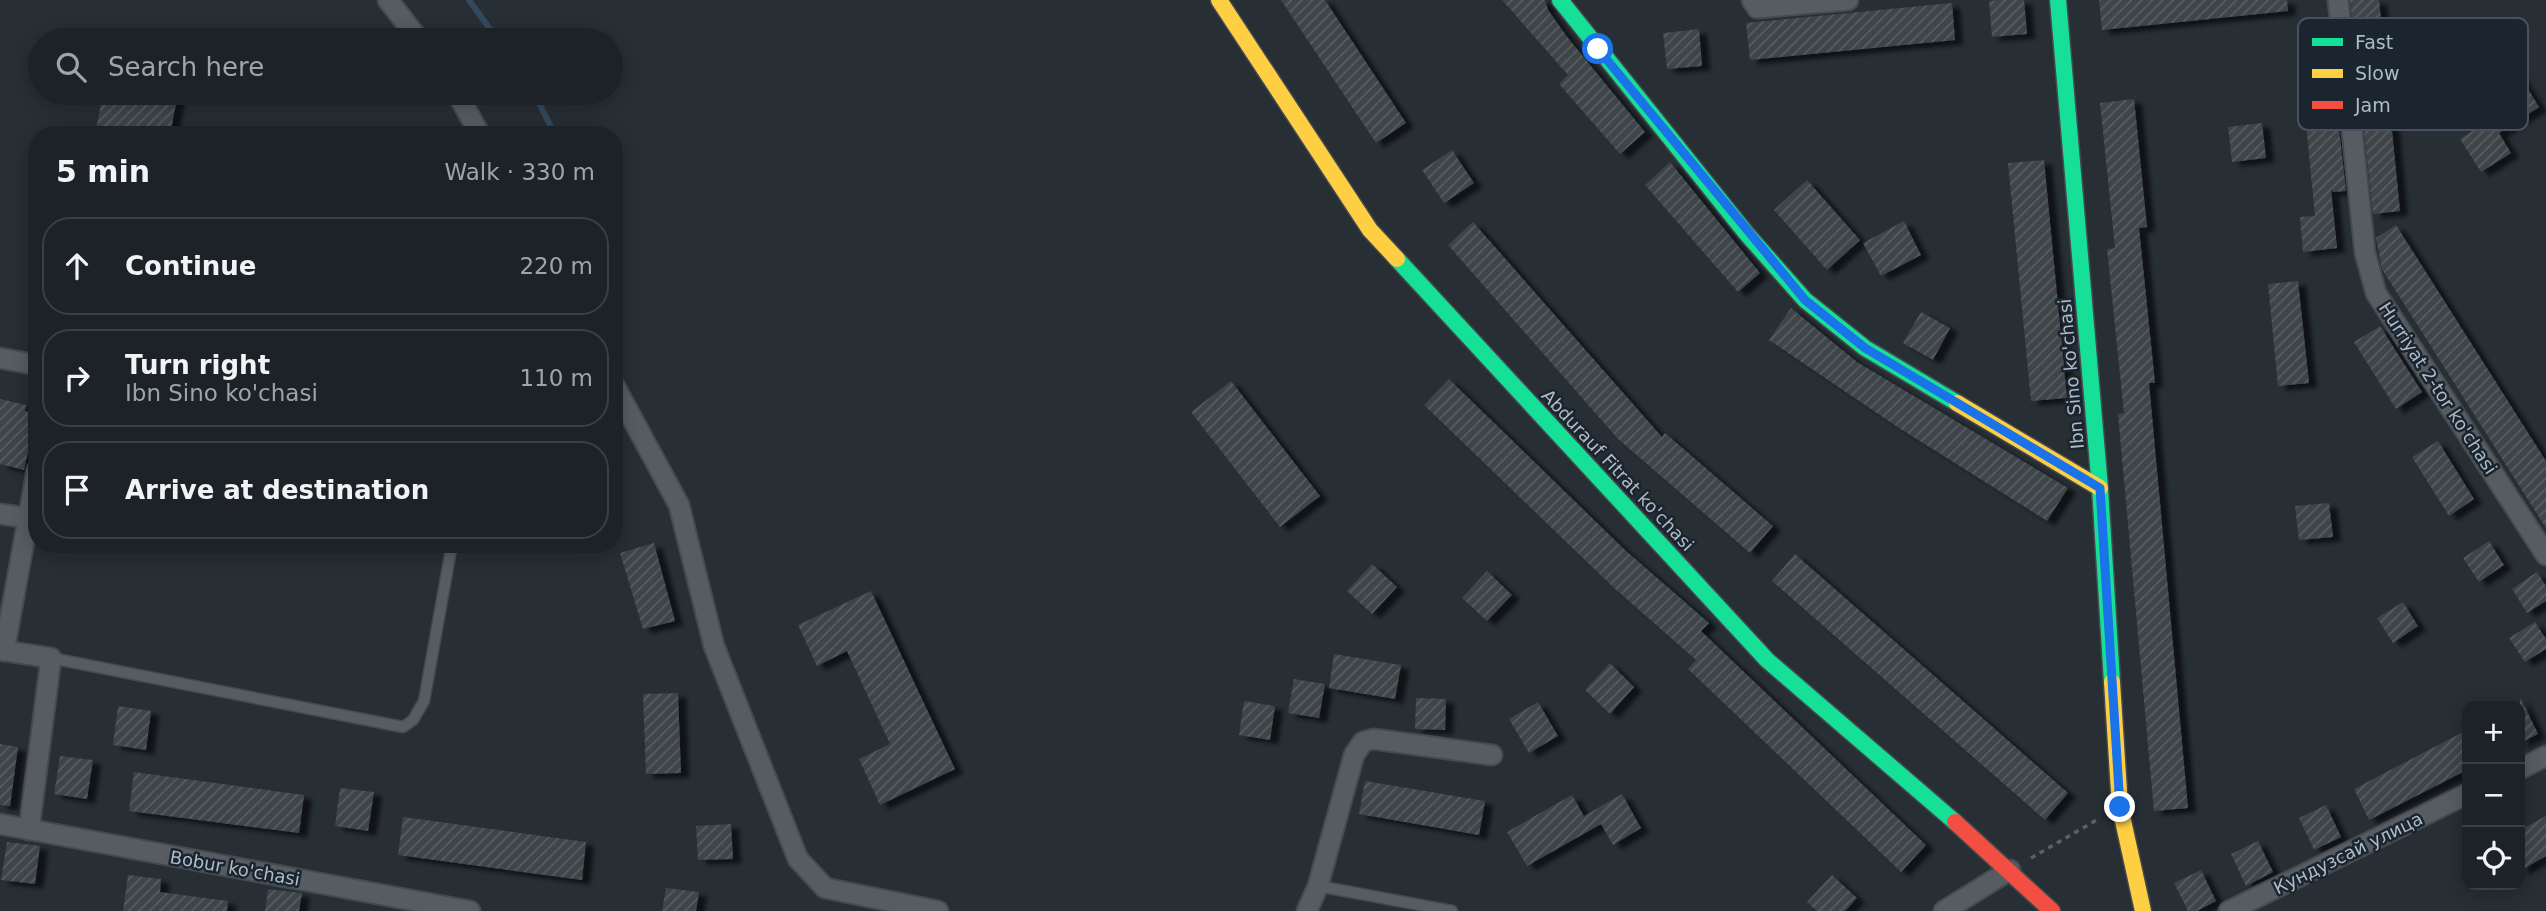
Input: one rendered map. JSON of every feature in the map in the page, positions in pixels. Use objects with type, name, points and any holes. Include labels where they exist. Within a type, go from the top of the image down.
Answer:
[{"type":"street","points":[[388,0],[410,28]]},
{"type":"street","name":"Abdurauf Fitrat ko'chasi","points":[[1219,0],[1370,230],[1767,660],[2010,870],[2052,911]]},
{"type":"street","points":[[1560,0],[1746,233],[1805,300],[1865,348],[2100,488]]},
{"type":"street","points":[[1754,4],[1848,0]]},
{"type":"street","name":"Ibn Sino ko'chasi","points":[[2058,0],[2100,488],[2120,807],[2143,911]]},
{"type":"street","name":"Hurriyat 2-tor ko'chasi","points":[[2338,0],[2340,18]]},
{"type":"street","points":[[464,105],[475,126]]},
{"type":"street","name":"Hurriyat 2-tor ko'chasi","points":[[2352,130],[2365,253],[2376,293],[2546,555]]},
{"type":"street","points":[[0,358],[28,363]]},
{"type":"street","points":[[623,402],[679,505],[714,646],[799,859],[825,888],[938,911]]},
{"type":"street","points":[[0,514],[28,519],[2,650],[51,658],[29,830]]},
{"type":"street","points":[[1307,911],[1318,886],[1354,755],[1363,742],[1373,739],[1492,755]]},
{"type":"street","points":[[2525,766],[2546,756]]},
{"type":"street","name":"Кундузсай улица","points":[[2229,911],[2462,796]]},
{"type":"street","name":"Bobur ko'chasi","points":[[0,824],[470,911]]},
{"type":"street","points":[[1944,911],[2010,870]]},
{"type":"lane","points":[[51,658],[403,727],[413,720],[424,701],[450,553]]},
{"type":"lane","points":[[1318,886],[1452,911]]},
{"type":"path","points":[[2010,870],[2120,807]]},
{"type":"building","points":[[1281,0],[1325,0],[1406,123],[1376,143]]},
{"type":"building","points":[[1502,0],[1545,0],[1548,10],[1568,38],[1645,132],[1620,154],[1559,84],[1568,75]]},
{"type":"building","points":[[2024,0],[2027,34],[1992,37],[1989,1]]},
{"type":"building","points":[[2099,0],[2287,0],[2288,11],[2102,30]]},
{"type":"building","points":[[2350,0],[2379,0],[2381,18],[2352,18]]},
{"type":"building","points":[[1952,3],[1955,40],[1750,60],[1746,23]]},
{"type":"building","points":[[1699,29],[1702,66],[1667,69],[1663,33]]},
{"type":"building","points":[[2528,89],[2539,107],[2528,114]]},
{"type":"building","points":[[2134,99],[2147,227],[2139,228],[2155,383],[2149,383],[2188,808],[2154,811],[2118,414],[2124,413],[2107,249],[2115,248],[2100,103]]},
{"type":"building","points":[[101,105],[176,105],[172,126],[97,126]]},
{"type":"building","points":[[2262,123],[2266,158],[2232,162],[2228,127]]},
{"type":"building","points":[[2307,130],[2339,130],[2346,191],[2333,192],[2331,189],[2337,248],[2303,252],[2300,217],[2315,216]]},
{"type":"building","points":[[2364,130],[2392,130],[2400,211],[2373,214]]},
{"type":"building","points":[[2474,130],[2504,130],[2499,133],[2511,153],[2481,172],[2460,139]]},
{"type":"building","points":[[1452,150],[1474,183],[1444,203],[1422,170]]},
{"type":"building","points":[[2044,160],[2067,398],[2031,401],[2008,163]]},
{"type":"building","points":[[1670,162],[1760,273],[1738,292],[1645,185]]},
{"type":"building","points":[[1807,180],[1860,240],[1827,270],[1774,210]]},
{"type":"building","points":[[1904,221],[1921,255],[1881,276],[1863,243]]},
{"type":"building","points":[[1473,222],[1662,437],[1665,433],[1773,526],[1750,553],[1618,439],[1448,245]]},
{"type":"building","points":[[2396,225],[2546,461],[2546,528],[2382,269],[2376,238]]},
{"type":"building","points":[[2298,281],[2309,383],[2278,386],[2268,284]]},
{"type":"building","points":[[1791,308],[1857,362],[2068,488],[2047,521],[1899,428],[1769,340]]},
{"type":"building","points":[[1921,312],[1950,328],[1933,360],[1903,343]]},
{"type":"building","points":[[2380,326],[2422,392],[2396,409],[2354,342]]},
{"type":"building","points":[[1449,379],[1625,550],[1709,623],[1701,631],[1926,845],[1901,872],[1688,669],[1696,660],[1614,588],[1424,405]]},
{"type":"building","points":[[1231,381],[1320,496],[1280,527],[1191,412]]},
{"type":"building","points":[[0,399],[26,405],[28,451],[24,470],[0,464]]},
{"type":"building","points":[[2438,441],[2474,499],[2449,516],[2412,457]]},
{"type":"building","points":[[2329,503],[2333,537],[2299,540],[2295,506]]},
{"type":"building","points":[[2489,541],[2504,565],[2479,582],[2463,558]]},
{"type":"building","points":[[654,543],[675,621],[643,629],[620,553]]},
{"type":"building","points":[[1795,554],[2068,793],[2045,820],[1772,581]]},
{"type":"building","points":[[1372,564],[1397,587],[1372,614],[1347,591]]},
{"type":"building","points":[[1487,571],[1512,595],[1487,621],[1462,598]]},
{"type":"building","points":[[2537,572],[2546,586],[2546,601],[2527,613],[2512,589]]},
{"type":"building","points":[[871,591],[955,769],[880,805],[859,759],[890,744],[847,651],[817,666],[798,625]]},
{"type":"building","points":[[2403,602],[2418,626],[2393,643],[2377,618]]},
{"type":"building","points":[[2535,622],[2546,639],[2546,649],[2525,662],[2509,638]]},
{"type":"building","points":[[1334,654],[1401,665],[1395,699],[1329,688]]},
{"type":"building","points":[[1610,663],[1634,687],[1610,714],[1585,690]]},
{"type":"building","points":[[1294,679],[1325,684],[1319,718],[1288,713]]},
{"type":"building","points":[[678,693],[681,773],[646,774],[643,694]]},
{"type":"building","points":[[1416,698],[1446,699],[1445,730],[1415,729]]},
{"type":"building","points":[[1244,701],[1275,706],[1270,740],[1239,735]]},
{"type":"building","points":[[1538,702],[1558,736],[1529,753],[1509,719]]},
{"type":"building","points":[[118,706],[151,711],[146,750],[113,745]]},
{"type":"building","points":[[2525,707],[2538,734],[2525,740]]},
{"type":"building","points":[[2462,733],[2462,773],[2369,820],[2354,789]]},
{"type":"building","points":[[0,744],[18,747],[10,806],[0,805]]},
{"type":"building","points":[[60,756],[93,760],[87,799],[54,794]]},
{"type":"building","points":[[134,772],[304,795],[299,833],[129,811]]},
{"type":"building","points":[[1365,781],[1485,801],[1479,835],[1359,814]]},
{"type":"building","points":[[340,788],[374,792],[368,831],[335,826]]},
{"type":"building","points":[[1622,794],[1641,828],[1613,845],[1601,824],[1527,866],[1507,832],[1572,795],[1584,816]]},
{"type":"building","points":[[2326,805],[2341,837],[2314,850],[2299,818]]},
{"type":"building","points":[[2546,816],[2546,856],[2525,868],[2525,827]]},
{"type":"building","points":[[403,817],[586,842],[582,880],[398,855]]},
{"type":"building","points":[[731,824],[733,859],[698,860],[696,826]]},
{"type":"building","points":[[2258,841],[2273,872],[2246,886],[2231,854]]},
{"type":"building","points":[[7,842],[40,846],[35,884],[1,880]]},
{"type":"building","points":[[2201,870],[2216,901],[2197,911],[2188,911],[2174,883]]},
{"type":"building","points":[[128,875],[161,879],[160,892],[228,901],[227,911],[123,911]]},
{"type":"building","points":[[1832,875],[1857,898],[1845,911],[1817,911],[1807,902]]},
{"type":"building","points":[[666,888],[699,892],[696,911],[662,911]]},
{"type":"building","points":[[268,889],[302,893],[299,911],[265,911]]},
{"type":"waterway","points":[[469,0],[489,28]]},
{"type":"waterway","points":[[540,105],[550,126]]},
{"type":"traffic: fast","points":[[1560,0],[1746,233],[1805,300],[1865,348],[1957,403]]},
{"type":"traffic: fast","points":[[2058,0],[2100,488],[2112,682]]},
{"type":"traffic: fast","points":[[1397,259],[1767,660],[1955,822]]},
{"type":"traffic: slow","points":[[1219,0],[1370,230],[1397,259]]},
{"type":"traffic: slow","points":[[1957,403],[2100,488]]},
{"type":"traffic: slow","points":[[2112,682],[2120,807],[2143,911]]},
{"type":"traffic: jam","points":[[1955,822],[2052,911]]},
{"type":"route","points":[[1598,49],[1746,233],[1805,300],[1865,348],[2100,488],[2120,807]]}]
